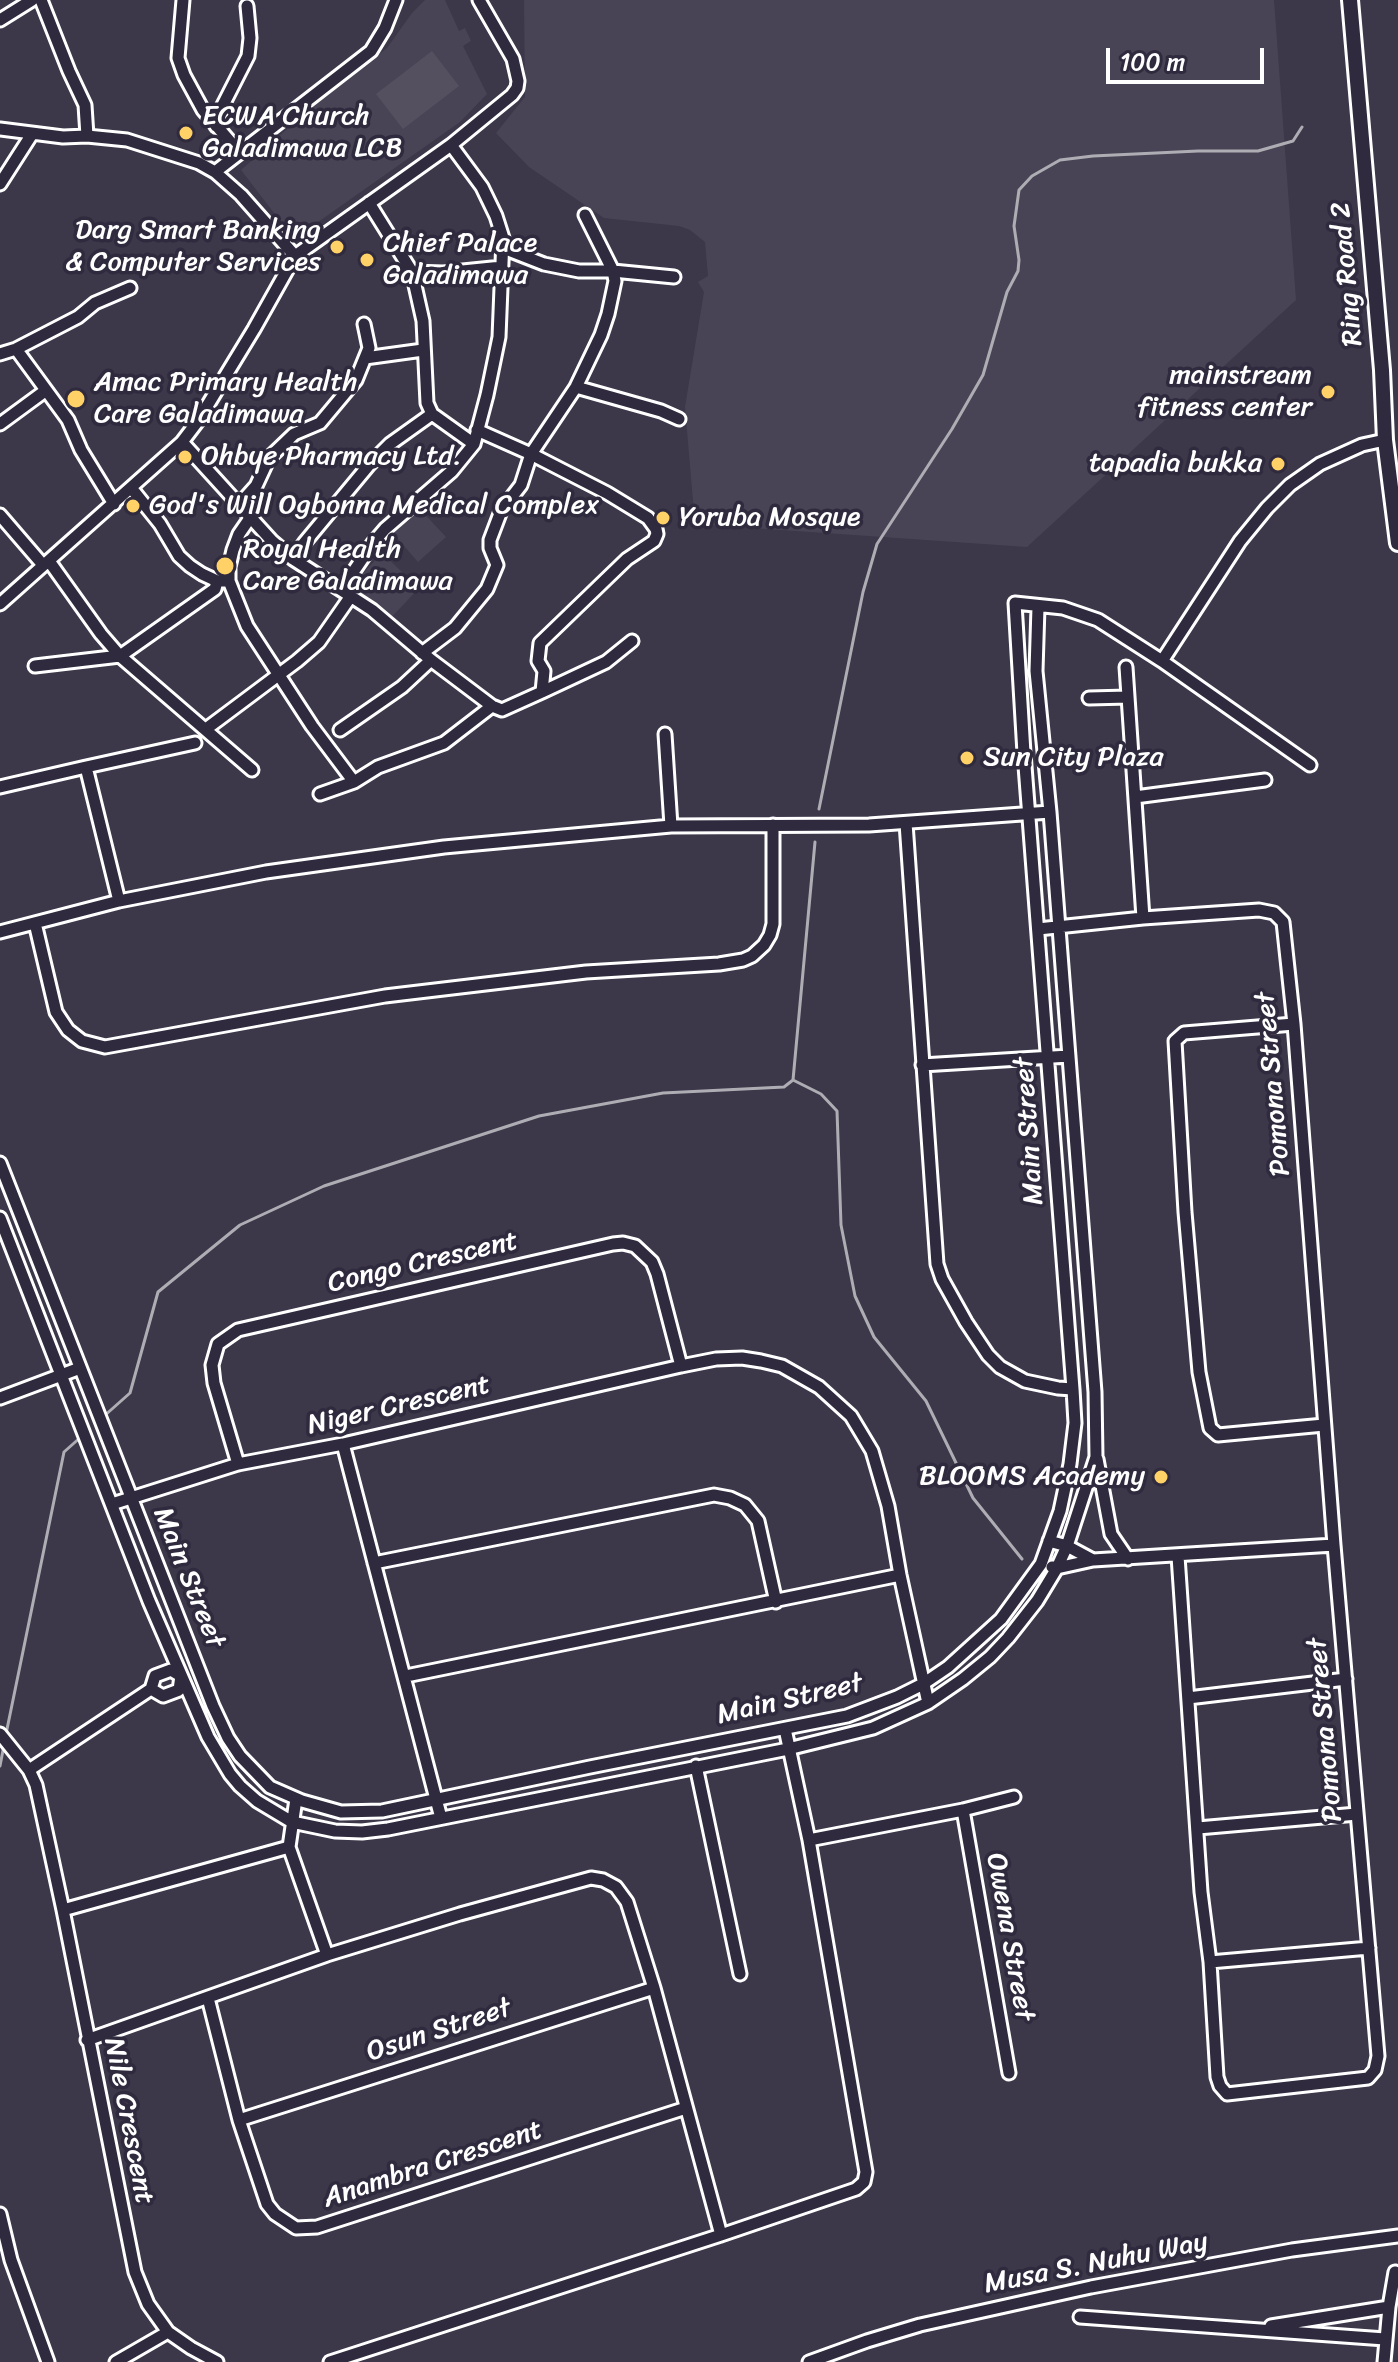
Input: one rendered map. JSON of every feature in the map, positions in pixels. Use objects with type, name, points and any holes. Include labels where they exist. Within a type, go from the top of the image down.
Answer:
[{"type":"main road","name":"Ring Road 2","points":[[1350,0],[1385,440],[1398,543]]},
{"type":"street","points":[[0,20],[32,0]]},
{"type":"street","points":[[41,0],[85,105],[87,136]]},
{"type":"street","points":[[183,0],[178,58],[203,110],[239,152]]},
{"type":"street","points":[[215,172],[371,51],[385,28],[396,0]]},
{"type":"street","points":[[0,604],[182,442],[254,329],[295,256],[451,145],[512,95],[517,88],[518,74],[513,59],[479,0]]},
{"type":"street","points":[[216,126],[222,107],[248,56],[247,6]]},
{"type":"street","points":[[0,129],[138,143],[199,163],[215,172],[241,195],[295,256]]},
{"type":"street","points":[[0,184],[32,134]]},
{"type":"street","points":[[206,729],[319,642],[385,529],[452,471],[474,444],[499,337],[503,238],[482,187],[451,145]]},
{"type":"street","points":[[369,203],[412,272],[423,321],[427,403],[432,414],[474,444]]},
{"type":"street","points":[[332,736],[402,687],[487,589],[497,565],[490,540],[501,511],[521,485],[531,454],[576,387],[608,314],[614,292],[613,271],[585,215]]},
{"type":"street","points":[[503,248],[519,256],[579,271],[674,277]]},
{"type":"street","points":[[412,272],[443,273],[502,267]]},
{"type":"street","points":[[0,354],[16,349],[78,317],[95,303],[130,288]]},
{"type":"street","points":[[239,505],[256,486],[269,458],[294,434],[316,426],[356,380],[369,343],[364,324]]},
{"type":"street","points":[[16,349],[68,420],[81,450],[114,504]]},
{"type":"street","points":[[365,358],[423,350]]},
{"type":"street","points":[[576,387],[679,419]]},
{"type":"street","points":[[0,424],[45,391]]},
{"type":"street","points":[[293,559],[369,465],[390,444],[432,414]]},
{"type":"street","points":[[477,430],[607,493],[648,518],[657,534],[654,541],[627,559],[540,643],[538,661],[544,671],[542,692]]},
{"type":"street","points":[[1162,661],[1240,541],[1290,485],[1320,464],[1362,445],[1385,440]]},
{"type":"street","points":[[182,442],[250,518],[293,559],[372,610],[492,706],[502,710],[542,692],[606,662],[632,641]]},
{"type":"street","points":[[132,489],[160,524],[179,556],[220,584],[240,609],[247,626],[312,726],[332,736],[354,782]]},
{"type":"street","points":[[0,515],[46,563],[120,656],[252,770]]},
{"type":"street","points":[[35,666],[120,656],[220,584],[239,534],[250,518]]},
{"type":"street","name":"Main Street","points":[[0,1163],[130,1499],[223,1728],[240,1756],[270,1787],[296,1799],[341,1812],[362,1813],[847,1716],[923,1684],[989,1631],[1041,1564],[1060,1511],[1075,1423],[1015,603],[1038,607],[1036,671],[1045,751],[1094,1377],[1096,1457],[1067,1546],[1037,1601],[1008,1638],[976,1670],[928,1703],[873,1728],[788,1749],[441,1818],[362,1832],[335,1831],[292,1822],[257,1801],[230,1774],[208,1737],[112,1504],[0,1218]]},
{"type":"street","points":[[1038,607],[1075,611],[1098,620],[1310,765]]},
{"type":"street","points":[[1126,667],[1143,918]]},
{"type":"street","points":[[1019,672],[1036,671]]},
{"type":"street","points":[[1089,698],[1128,697]]},
{"type":"street","points":[[320,794],[354,782],[378,767],[444,743],[492,706]]},
{"type":"street","points":[[665,734],[671,826]]},
{"type":"street","points":[[0,787],[195,743]]},
{"type":"street","points":[[1024,753],[1045,751]]},
{"type":"street","points":[[86,767],[119,901]]},
{"type":"street","points":[[1135,797],[1265,780]]},
{"type":"street","points":[[0,932],[119,901],[266,872],[444,847],[671,826],[906,823],[1050,812]]},
{"type":"street","points":[[906,823],[937,1264],[942,1279],[977,1341],[1000,1367],[1025,1381],[1073,1389]]},
{"type":"street","points":[[35,923],[56,1012],[68,1030],[82,1041],[105,1047],[385,996],[586,972],[743,960],[764,945],[773,924],[773,825]]},
{"type":"street","name":"Pomona Street","points":[[1038,929],[1259,910],[1269,911],[1283,922],[1294,1024],[1324,1425],[1378,2056],[1377,2064],[1368,2078],[1227,2094],[1220,2086],[1201,1892],[1178,1556]]},
{"type":"street","points":[[1294,1024],[1184,1033],[1175,1041],[1185,1212],[1199,1372],[1210,1428],[1218,1435],[1324,1425]]},
{"type":"street","points":[[922,1065],[1069,1056]]},
{"type":"street","name":"Congo Crescent","points":[[238,1464],[214,1383],[212,1365],[218,1344],[238,1330],[613,1244],[635,1246],[652,1262],[681,1366]]},
{"type":"street","name":"Niger Crescent","points":[[112,1504],[238,1464],[343,1444],[681,1366],[742,1358],[782,1366],[802,1376],[837,1402],[861,1431],[880,1474],[928,1703]]},
{"type":"street","points":[[0,1398],[80,1368]]},
{"type":"street","points":[[343,1444],[441,1818]]},
{"type":"street","points":[[1096,1457],[1111,1534],[1128,1559]]},
{"type":"street","points":[[374,1563],[714,1495],[745,1505],[758,1521],[776,1602]]},
{"type":"street","points":[[1049,1541],[1067,1546],[1093,1560]]},
{"type":"street","points":[[1041,1564],[1057,1568],[1093,1560],[1334,1545]]},
{"type":"street","points":[[406,1676],[900,1575]]},
{"type":"street","points":[[0,1734],[29,1770],[151,1689],[155,1676],[171,1670],[181,1676]]},
{"type":"street","points":[[181,1676],[198,1670]]},
{"type":"street","points":[[151,1689],[163,1696],[179,1690],[181,1676]]},
{"type":"street","points":[[1188,1698],[1346,1679]]},
{"type":"street","points":[[330,2362],[721,2235],[856,2189],[864,2182],[866,2172],[809,1840],[785,1729]]},
{"type":"street","points":[[696,1766],[740,1974]]},
{"type":"street","name":"Nile Crescent","points":[[29,1770],[36,1785],[63,1910],[135,2272],[148,2304],[168,2332]]},
{"type":"street","points":[[809,1840],[1014,1797]]},
{"type":"street","points":[[296,1799],[289,1847],[327,1955]]},
{"type":"street","name":"Owena Street","points":[[963,1810],[1009,2073]]},
{"type":"street","points":[[1198,1828],[1357,1814]]},
{"type":"street","points":[[63,1910],[289,1847]]},
{"type":"street","points":[[87,2040],[327,1955],[591,1878],[603,1880],[616,1887],[627,1902],[654,1988],[721,2235]]},
{"type":"street","points":[[1210,1962],[1369,1948]]},
{"type":"street","name":"Osun Street","points":[[239,2120],[654,1988]]},
{"type":"street","name":"Anambra Crescent","points":[[208,1998],[239,2120],[267,2204],[275,2214],[296,2228],[317,2227],[686,2108]]},
{"type":"street","points":[[0,2214],[11,2260],[48,2362]]},
{"type":"street","name":"Musa S. Nuhu Way","points":[[809,2362],[920,2325],[1091,2287],[1292,2250],[1398,2236]]},
{"type":"street","points":[[1384,2362],[1395,2272]]},
{"type":"street","points":[[1251,2330],[1389,2307]]},
{"type":"street","points":[[1080,2317],[1385,2339]]},
{"type":"street","points":[[116,2362],[168,2332],[217,2362]]},
{"type":"shaded area","points":[[425,0],[445,0],[459,31],[465,28],[471,41],[463,46],[487,94],[460,122],[294,239],[241,170],[312,107],[387,48]]},
{"type":"shaded area","points":[[524,0],[1274,0],[1296,300],[1027,547],[695,524],[685,407],[704,292],[698,282],[708,276],[705,242],[679,226],[604,218],[529,167],[496,133],[525,97]]},
{"type":"shaded area","points":[[432,51],[459,86],[403,129],[376,94]]},
{"type":"shaded area","points":[[418,507],[446,537],[418,562],[391,531]]},
{"type":"shaded area","points":[[382,553],[419,588],[389,620],[352,585]]},
{"type":"waterway","points":[[819,809],[863,592],[877,544],[952,429],[983,375],[1007,292],[1018,271],[1014,226],[1019,190],[1032,176],[1060,160],[1198,151],[1258,151],[1293,141],[1302,127]]},
{"type":"waterway","points":[[103,1417],[130,1393],[158,1292],[240,1225],[324,1186],[539,1116],[663,1093],[784,1087],[793,1080],[815,842]]},
{"type":"waterway","points":[[793,1080],[821,1094],[837,1111],[841,1225],[855,1296],[874,1337],[926,1401],[973,1498],[1022,1559]]},
{"type":"waterway","points":[[6,1734],[64,1452],[82,1436]]},
{"type":"waterway","points":[[0,1766],[4,1745]]},
{"type":"place","name":"ECWA Church Galadimawa LCB","points":[[186,133]]},
{"type":"place","name":"Darg Smart Banking & Computer Services","points":[[337,247]]},
{"type":"place","name":"Chief Palace Galadimawa","points":[[367,260]]},
{"type":"place","name":"mainstream fitness center","points":[[1328,392]]},
{"type":"place","name":"Amac Primary Health Care Galadimawa","points":[[76,399]]},
{"type":"place","name":"Ohbye Pharmacy Ltd.","points":[[185,457]]},
{"type":"place","name":"tapadia bukka","points":[[1278,464]]},
{"type":"place","name":"God's Will Ogbonna Medical Complex","points":[[133,506]]},
{"type":"place","name":"Yoruba Mosque","points":[[663,518]]},
{"type":"place","name":"Royal Health Care Galadimawa","points":[[225,566]]},
{"type":"place","name":"Sun City Plaza","points":[[967,758]]},
{"type":"place","name":"BLOOMS Academy","points":[[1161,1477]]}]
